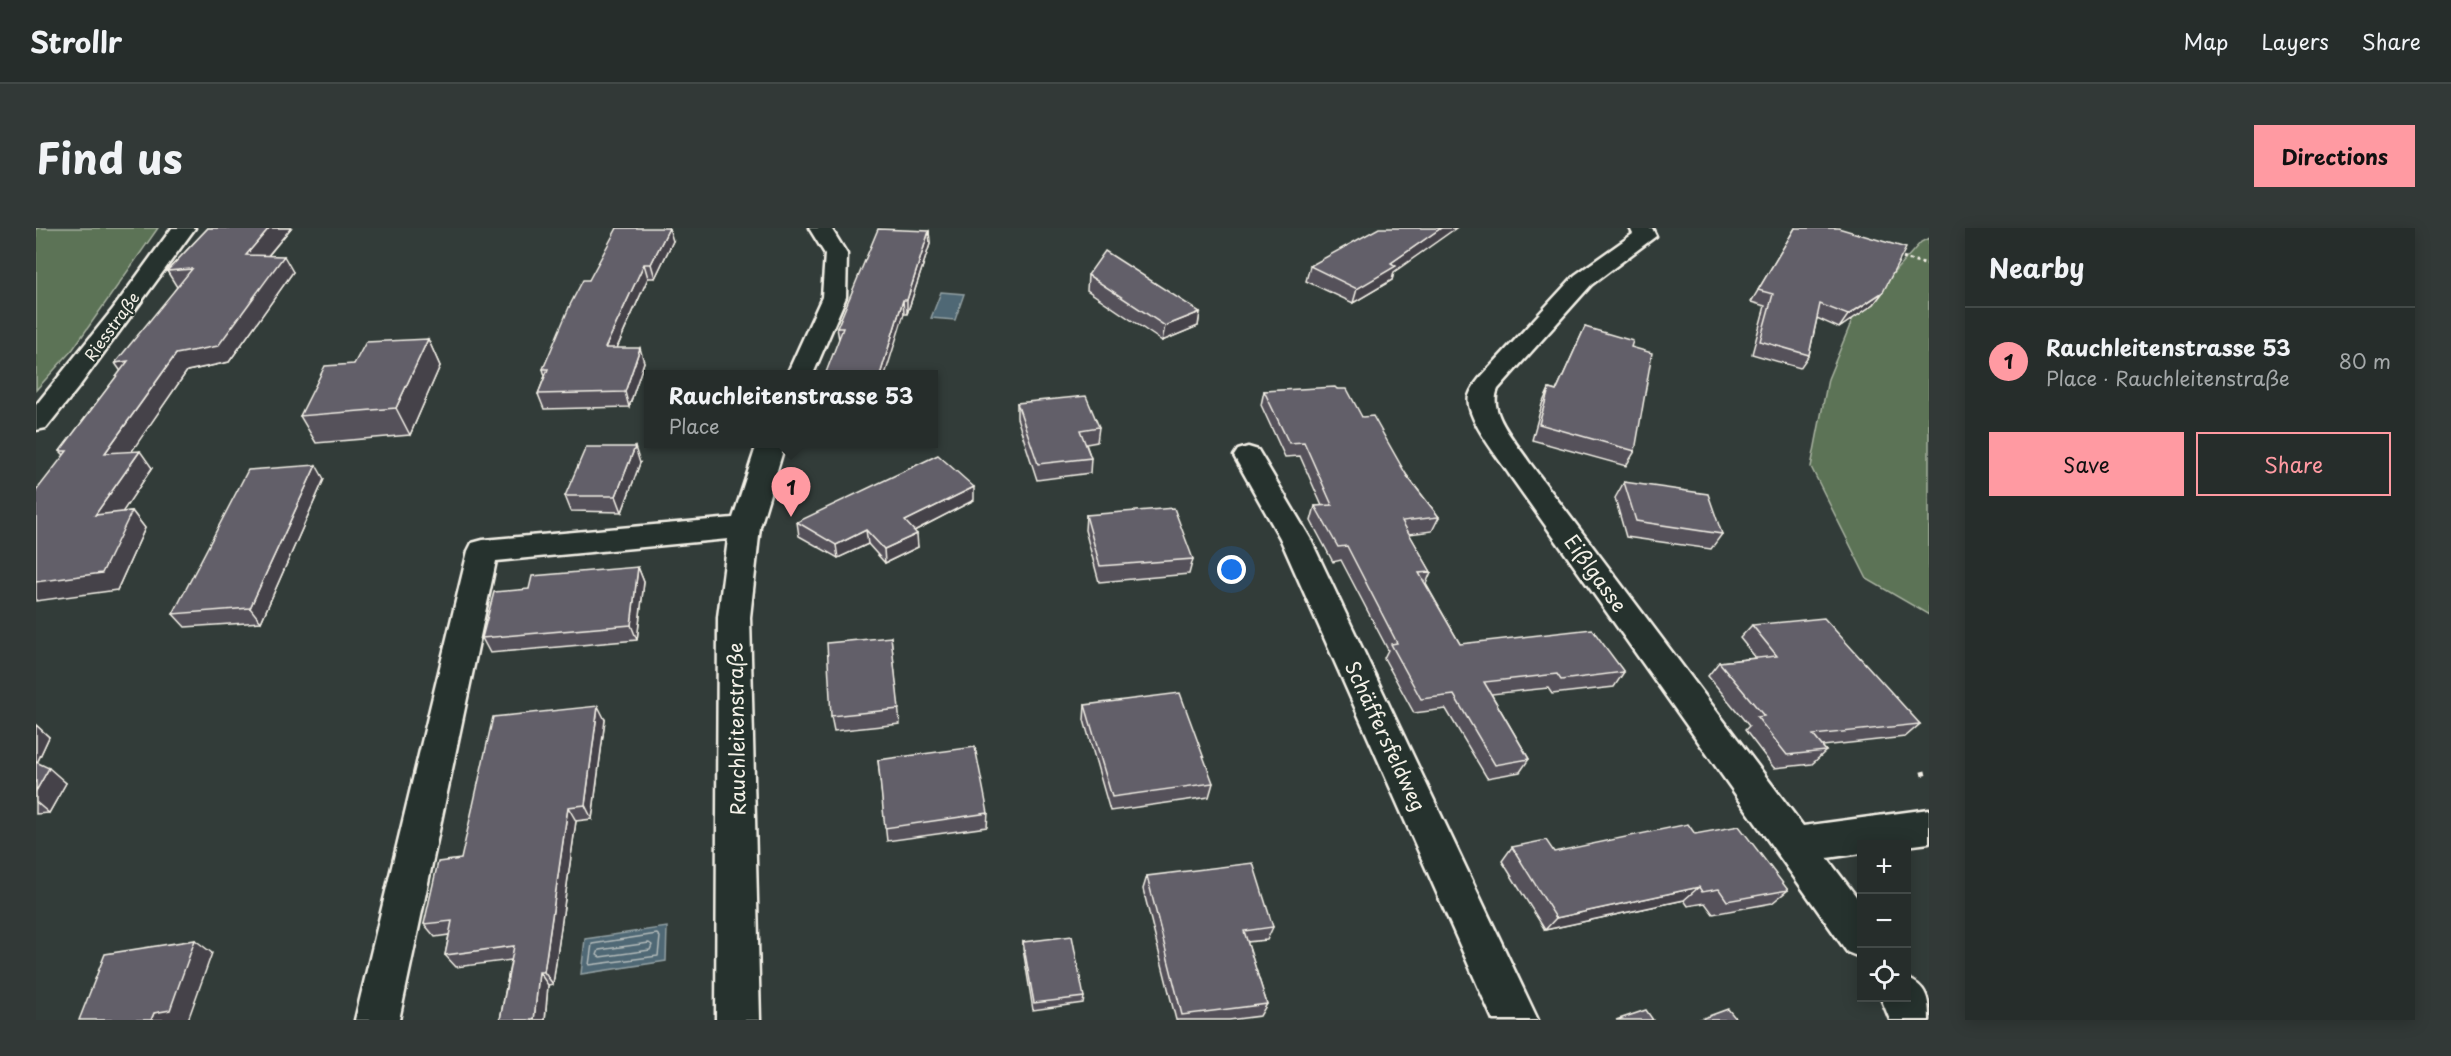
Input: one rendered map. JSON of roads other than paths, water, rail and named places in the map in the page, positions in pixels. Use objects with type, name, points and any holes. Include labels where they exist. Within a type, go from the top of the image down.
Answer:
[{"type":"street","name":"Riesstraße","points":[[36,422],[123,312],[168,246],[184,228]]},
{"type":"street","points":[[802,370],[834,297],[836,254],[820,228]]},
{"type":"street","name":"Eißlgasse","points":[[1641,228],[1645,236],[1583,280],[1488,385],[1482,393],[1481,403],[1485,414],[1519,468],[1857,931]]},
{"type":"street","name":"Rauchleitenstraße","points":[[738,1020],[735,617],[745,527],[770,448]]},
{"type":"street","name":"Schäffersfeldweg","points":[[1248,456],[1295,538],[1516,1020]]},
{"type":"street","points":[[377,1020],[483,551],[745,527]]},
{"type":"street","points":[[1794,845],[1929,826]]},
{"type":"street","points":[[1906,1002],[1910,1008],[1912,1020]]},
{"type":"water","points":[[941,292],[964,294],[955,320],[931,318]]},
{"type":"water","points":[[667,927],[666,961],[581,974],[585,939]]},
{"type":"place","name":"Rauchleitenstrasse 53","points":[[791,517]]}]
